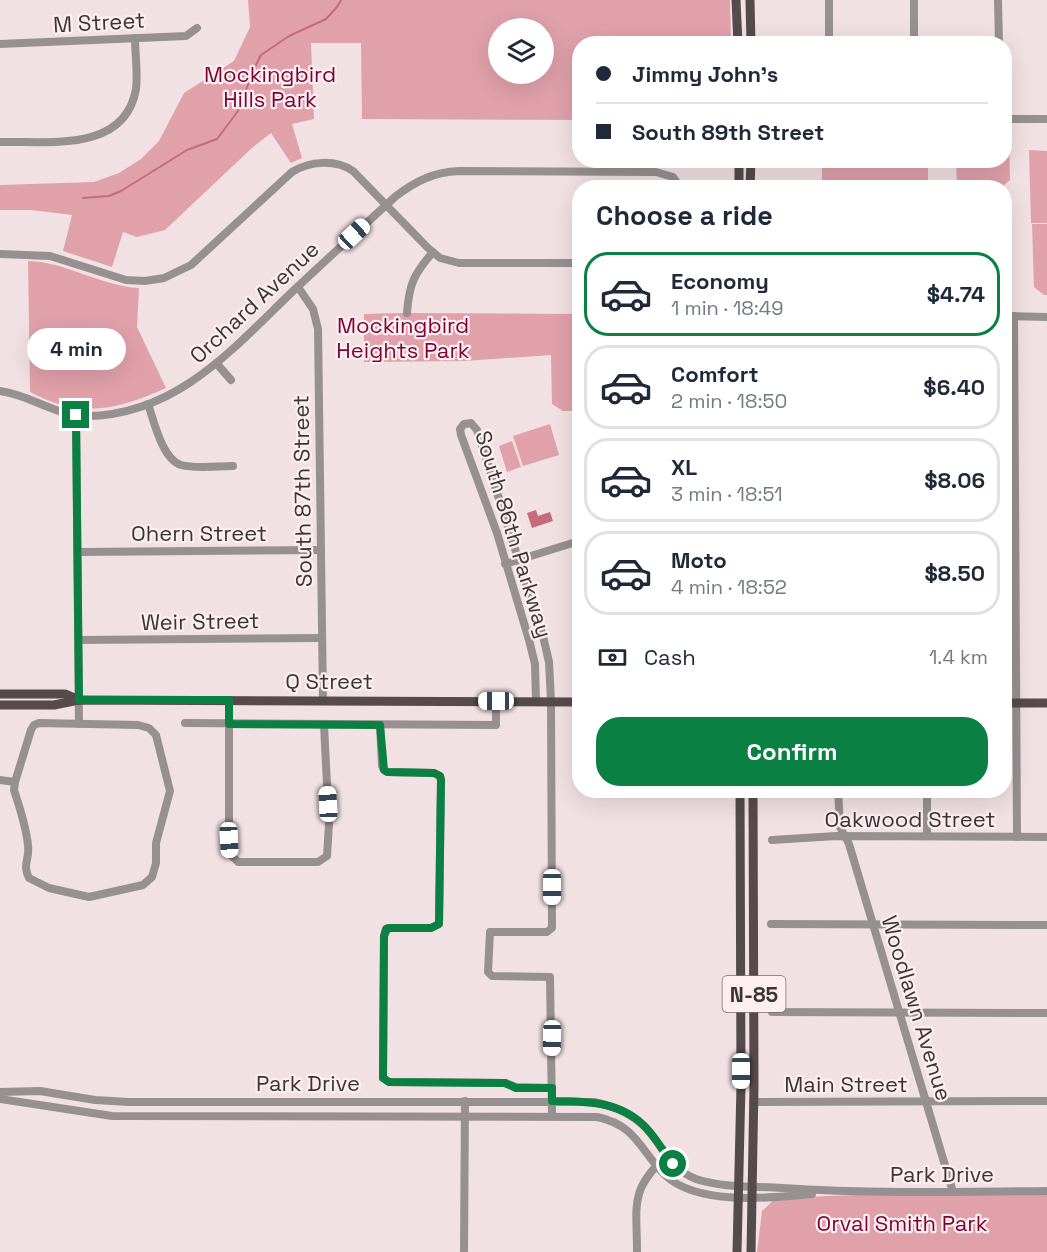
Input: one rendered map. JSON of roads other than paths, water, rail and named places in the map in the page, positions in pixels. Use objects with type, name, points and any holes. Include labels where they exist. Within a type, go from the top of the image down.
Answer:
[{"type":"main road","points":[[736,0],[738,36]]},
{"type":"main road","points":[[750,0],[751,36]]},
{"type":"main road","name":"Q Street","points":[[0,694],[65,694],[79,700]]},
{"type":"main road","name":"Q Street","points":[[0,705],[54,705],[79,700],[572,702]]},
{"type":"main road","points":[[1012,703],[1047,703]]},
{"type":"main road","name":"N-85","points":[[737,1252],[741,1086],[740,798]]},
{"type":"main road","name":"N-85","points":[[751,1252],[753,798]]},
{"type":"street","points":[[829,0],[829,36]]},
{"type":"street","points":[[914,0],[914,36]]},
{"type":"street","points":[[998,0],[999,36]]},
{"type":"street","name":"M Street","points":[[0,44],[186,36],[197,28]]},
{"type":"street","points":[[0,142],[83,140],[101,134],[116,124],[127,111],[135,89],[135,38]]},
{"type":"street","points":[[1012,119],[1047,119]]},
{"type":"street","points":[[0,254],[50,256],[135,281],[164,278],[191,265],[292,172],[315,163],[335,164],[349,168],[361,177],[440,258],[459,263],[572,263]]},
{"type":"street","name":"Orchard Avenue","points":[[0,391],[20,395],[55,411],[76,415],[99,415],[148,404],[184,387],[217,364],[386,204],[416,182],[432,175],[448,171],[660,172],[675,180]]},
{"type":"street","points":[[407,313],[412,279],[433,252]]},
{"type":"street","name":"South 87th Street","points":[[298,287],[313,309],[318,329],[323,700]]},
{"type":"street","points":[[1017,837],[1014,316],[1047,316]]},
{"type":"street","points":[[217,364],[231,380]]},
{"type":"street","points":[[148,404],[166,452],[172,460],[186,466],[233,466]]},
{"type":"street","points":[[76,415],[80,724]]},
{"type":"street","name":"South 86th Parkway","points":[[536,701],[535,664],[526,628],[497,533],[460,429],[464,424],[471,423],[477,430],[549,662],[552,928],[550,931],[490,932],[490,976],[550,977],[552,1088]]},
{"type":"street","points":[[473,465],[487,461]]},
{"type":"street","points":[[497,533],[508,527]]},
{"type":"street","points":[[506,564],[572,543]]},
{"type":"street","name":"Ohern Street","points":[[78,552],[321,550]]},
{"type":"street","points":[[526,628],[539,624]]},
{"type":"street","name":"Weir Street","points":[[79,640],[322,638]]},
{"type":"street","points":[[535,673],[549,673]]},
{"type":"street","points":[[229,700],[229,854],[238,862],[318,862],[324,859],[328,852],[324,725]]},
{"type":"street","points":[[185,723],[496,725],[496,701]]},
{"type":"street","points":[[39,723],[138,724],[149,728],[156,735],[170,791],[156,843],[156,863],[152,878],[143,885],[96,897],[79,895],[35,883],[26,872],[25,864],[29,850],[14,790],[15,782],[27,738],[34,725],[39,723]]},
{"type":"street","points":[[380,725],[384,770],[387,772],[434,773],[440,776],[441,893],[438,925],[431,928],[386,929],[382,988],[382,1076],[389,1082],[505,1083],[516,1088],[552,1088],[552,1115]]},
{"type":"street","points":[[0,780],[15,782]]},
{"type":"street","name":"Woodlawn Avenue","points":[[838,798],[839,824],[849,844],[953,1192]]},
{"type":"street","points":[[927,798],[927,836]]},
{"type":"street","name":"Oakwood Street","points":[[772,840],[844,836],[1047,837]]},
{"type":"street","points":[[771,924],[1047,925]]},
{"type":"street","points":[[772,1012],[1047,1013]]},
{"type":"street","name":"Park Drive","points":[[0,1092],[40,1091],[95,1100],[129,1102],[594,1102],[625,1112],[645,1127],[666,1156],[687,1175],[709,1182],[837,1192]]},
{"type":"street","name":"Park Drive","points":[[0,1099],[112,1116],[597,1116],[619,1124],[637,1138],[672,1181],[709,1195],[752,1197],[837,1192],[1047,1191]]},
{"type":"street","points":[[464,1252],[465,1101]]},
{"type":"street","name":"Main Street","points":[[753,1102],[1047,1101]]},
{"type":"street","points":[[637,1252],[638,1192],[643,1182],[666,1156]]},
{"type":"waterway","points":[[83,198],[109,196],[121,191],[187,150],[217,139],[238,111],[261,55],[289,36],[326,19],[341,0]]},
{"type":"park label","name":"Mockingbird Hills Park","points":[[270,86]]},
{"type":"park label","name":"Mockingbird Heights Park","points":[[403,338]]},
{"type":"park label","name":"Orval Smith Park","points":[[902,1223]]}]
